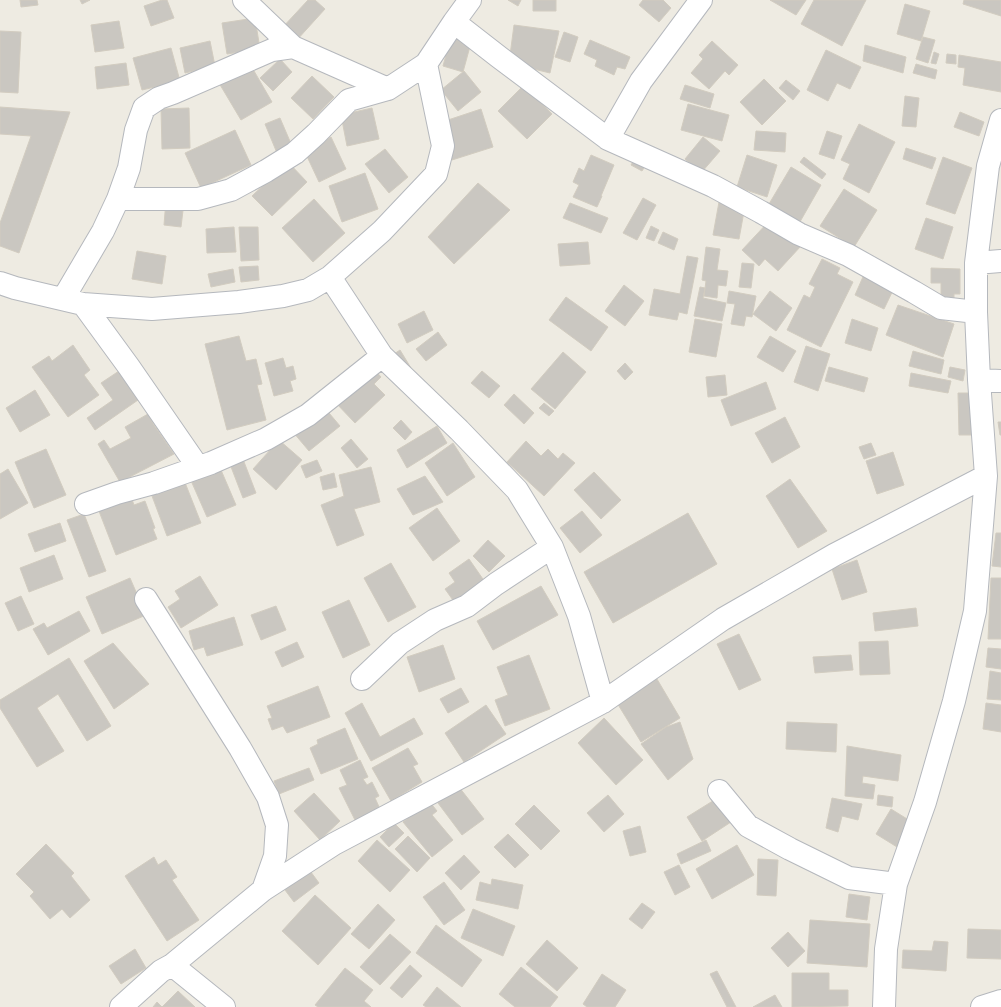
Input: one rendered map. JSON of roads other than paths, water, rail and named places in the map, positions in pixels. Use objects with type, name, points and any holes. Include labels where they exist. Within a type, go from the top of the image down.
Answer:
[{"type":"street","points":[[244,0],[293,47],[388,89]]},
{"type":"street","points":[[118,199],[198,199],[231,190],[266,171],[295,153],[349,100],[388,89],[426,64],[470,0]]},
{"type":"street","points":[[608,139],[640,82],[701,0]]},
{"type":"street","points":[[454,22],[504,62],[608,139],[713,186],[799,234],[848,255],[942,308],[976,312]]},
{"type":"street","points":[[73,301],[118,199],[129,168],[136,130],[144,108],[159,98],[272,50],[293,47]]},
{"type":"street","points":[[0,283],[73,301],[152,309],[239,302],[283,296],[308,290],[330,277],[382,231],[436,174],[443,146],[426,64]]},
{"type":"street","points":[[884,1007],[886,949],[896,884],[927,795],[954,701],[975,611],[986,476],[979,380],[976,312],[976,263],[988,166],[1001,120]]},
{"type":"street","points":[[976,263],[1001,261]]},
{"type":"street","points":[[330,277],[382,356],[459,430],[517,490],[552,547],[579,616],[603,702]]},
{"type":"street","points":[[73,301],[125,361],[198,467]]},
{"type":"street","points":[[86,504],[117,493],[154,483],[210,463],[266,439],[308,415],[382,356]]},
{"type":"street","points":[[979,380],[1001,381]]},
{"type":"street","points":[[121,1007],[161,971],[172,965],[263,890],[334,844],[603,702],[723,619],[834,555],[986,476]]},
{"type":"street","points":[[362,679],[400,643],[435,620],[467,606],[496,584],[552,547]]},
{"type":"street","points":[[146,599],[240,748],[268,797],[277,825],[275,856],[263,890]]},
{"type":"street","points":[[719,791],[748,826],[790,849],[849,878],[896,884]]},
{"type":"street","points":[[172,965],[224,1007]]},
{"type":"street","points":[[982,1007],[1001,1001]]}]
